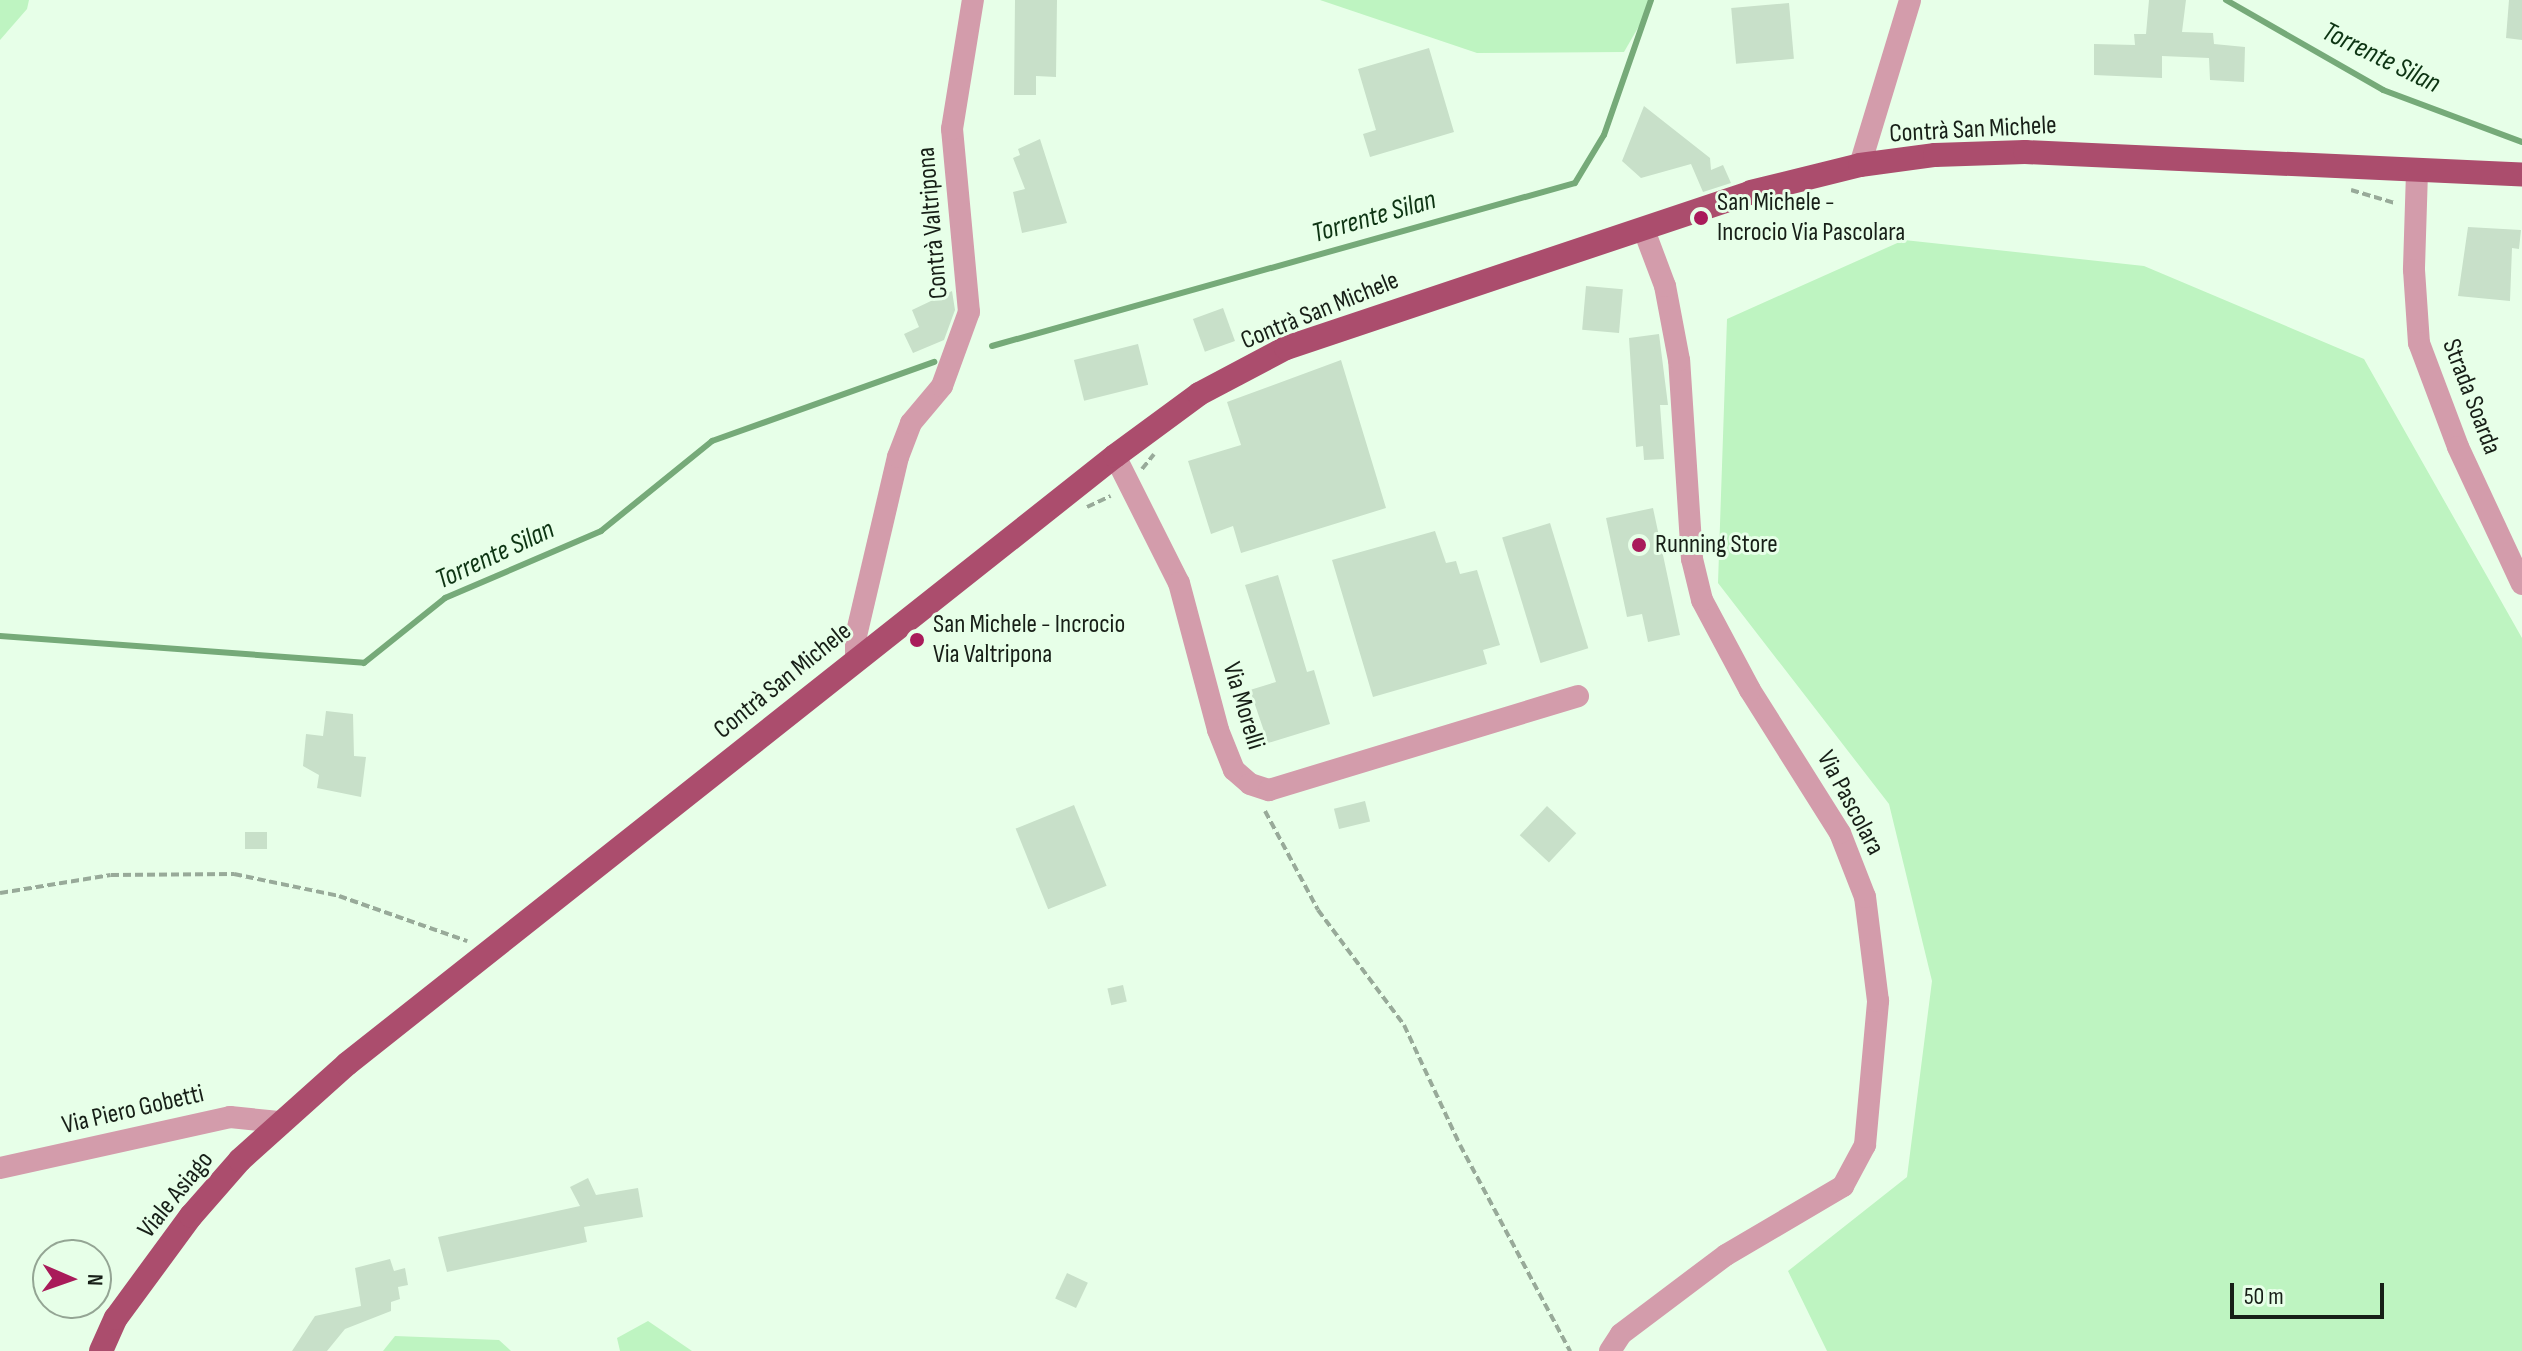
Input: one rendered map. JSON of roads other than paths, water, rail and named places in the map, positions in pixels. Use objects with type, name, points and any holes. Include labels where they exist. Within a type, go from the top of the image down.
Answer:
[{"type":"main road","name":"Contrà San Michele","points":[[279,1122],[856,659],[1115,456],[1199,394],[1286,348],[1751,192],[1860,165],[1935,155],[2025,152],[2522,175]]},
{"type":"main road","name":"Viale Asiago","points":[[101,1351],[116,1318],[191,1216],[279,1122]]},
{"type":"street","name":"Contrà Valtripona","points":[[856,659],[856,636],[898,457],[911,423],[942,386],[969,312],[952,129],[973,0]]},
{"type":"street","points":[[1860,165],[1910,0]]},
{"type":"street","name":"Strada Soarda","points":[[2417,172],[2414,270],[2419,343],[2458,447],[2522,584]]},
{"type":"street","name":"Via Pascolara","points":[[1610,1351],[1621,1334],[1726,1255],[1843,1186],[1865,1145],[1878,1001],[1865,897],[1840,833],[1750,690],[1702,600],[1692,559],[1679,360],[1665,286],[1644,230]]},
{"type":"street","name":"Via Morelli","points":[[1115,456],[1179,583],[1218,730],[1234,770],[1250,784],[1269,790],[1578,696]]},
{"type":"street","name":"Via Piero Gobetti","points":[[0,1168],[230,1117],[279,1122]]},
{"type":"waterway","name":"Torrente Silan","points":[[992,346],[1575,183],[1604,135],[1651,0]]},
{"type":"waterway","name":"Torrente Silan","points":[[2226,0],[2383,90],[2522,142]]},
{"type":"waterway","name":"Torrente Silan","points":[[0,636],[364,663],[445,598],[601,531],[712,441],[934,362]]},
{"type":"place","name":"San Michele - Incrocio Via Pascolara","points":[[1701,218]]},
{"type":"place","name":"Running Store","points":[[1639,545]]},
{"type":"place","name":"San Michele - Incrocio Via Valtripona","points":[[917,640]]}]
